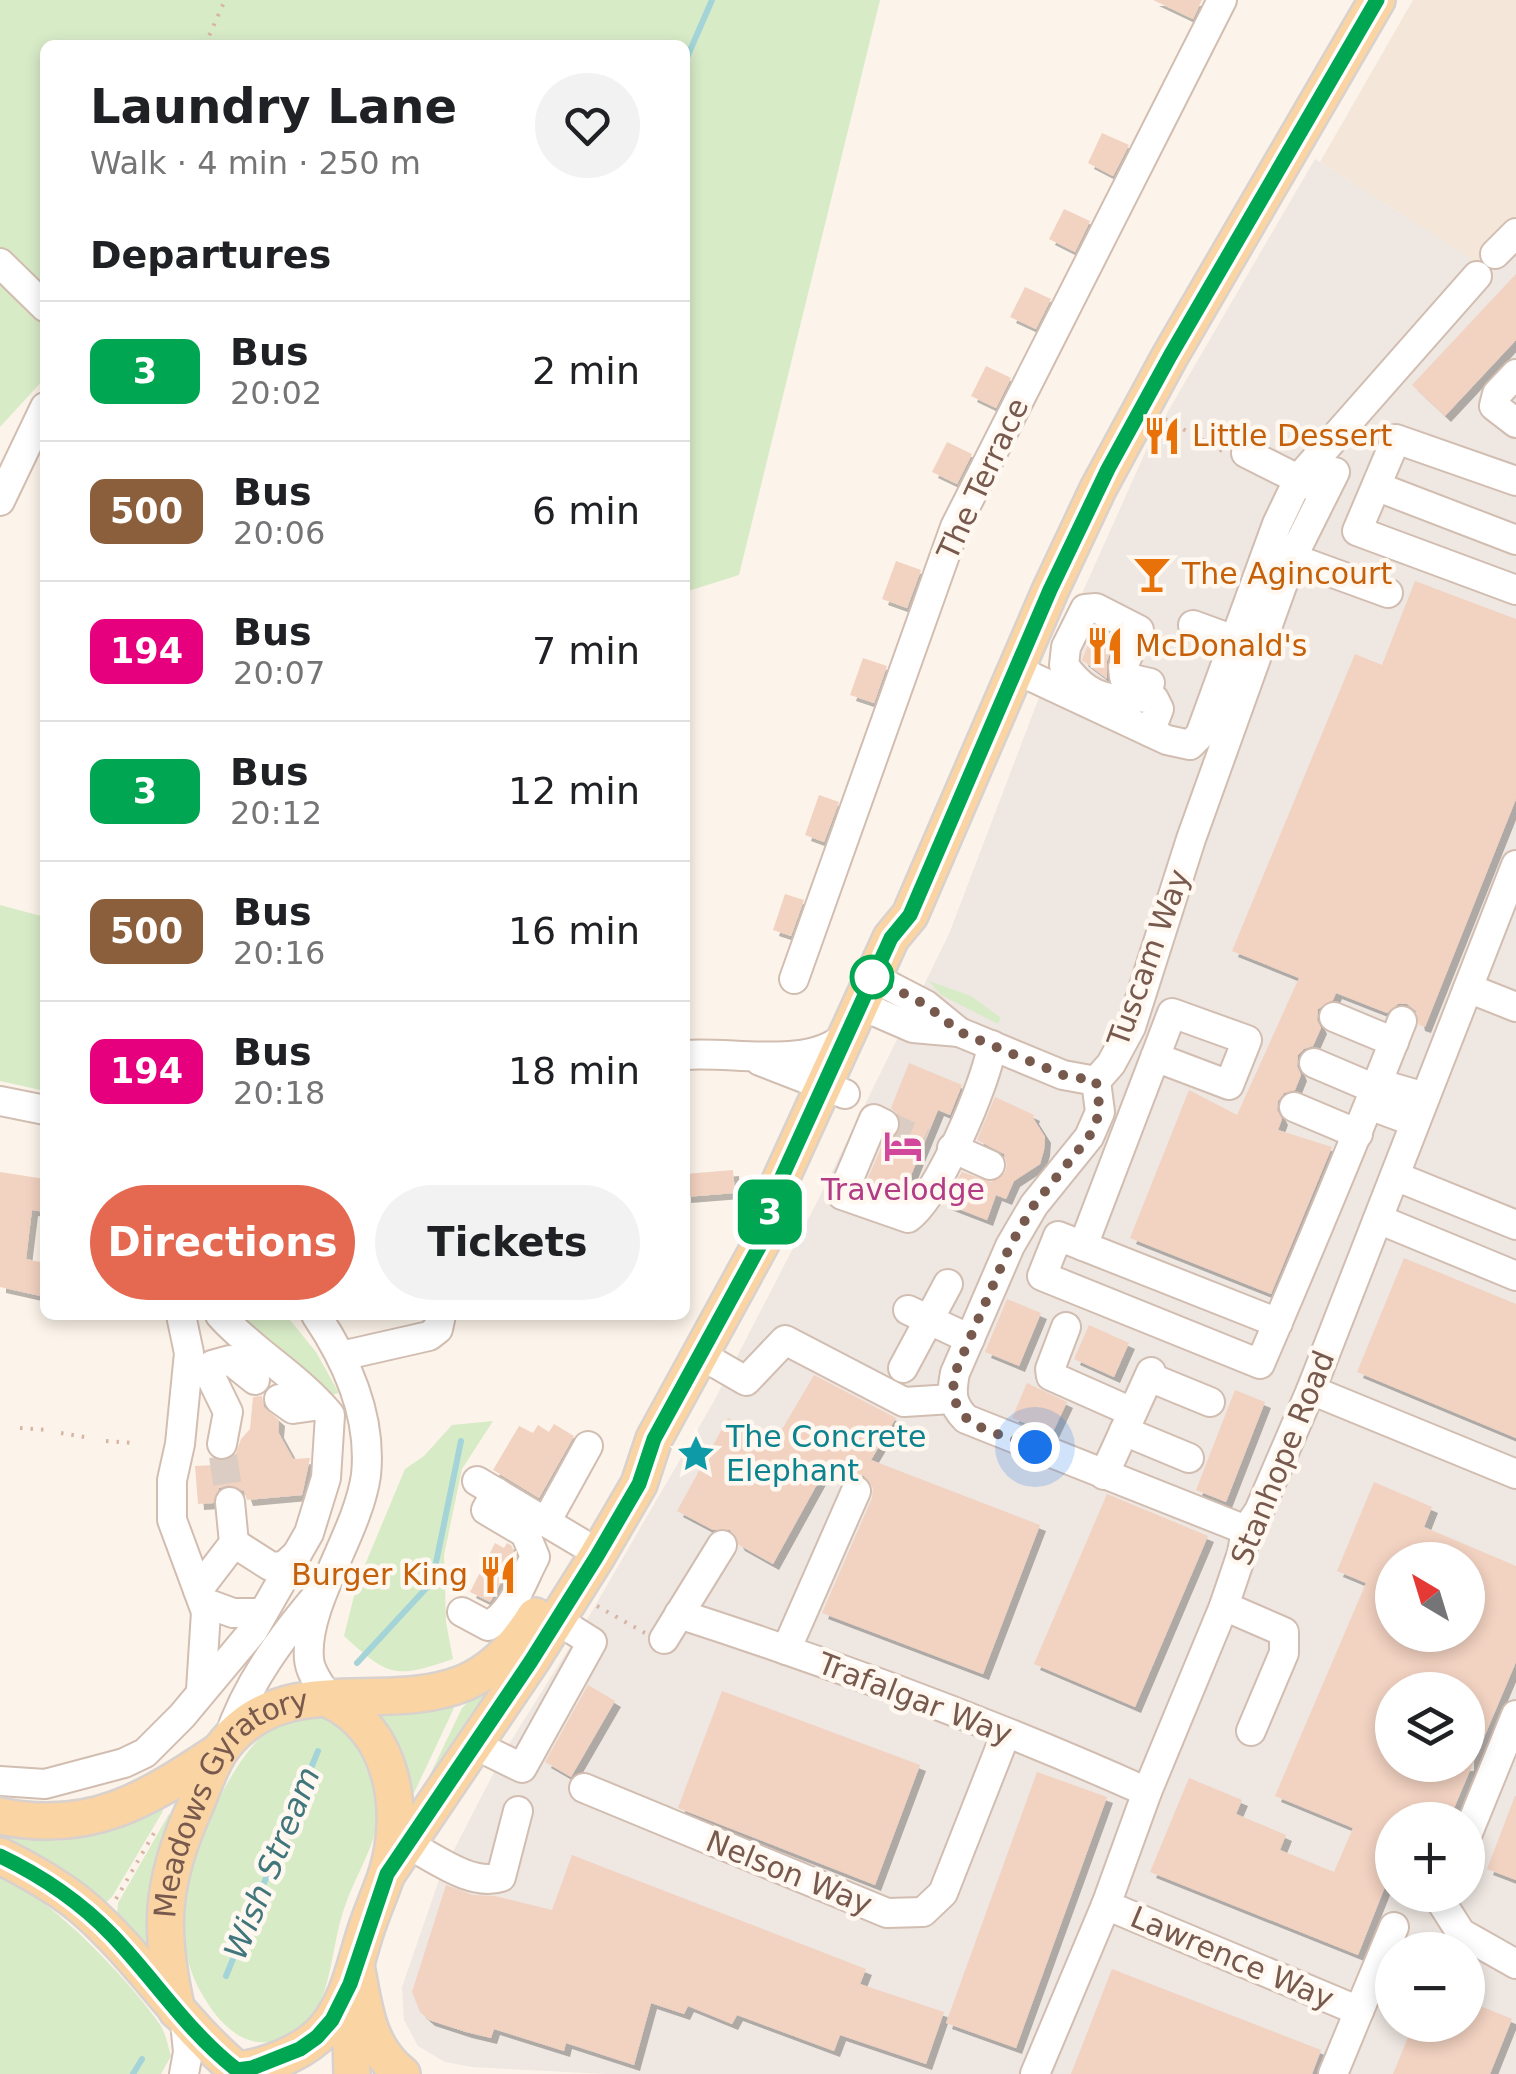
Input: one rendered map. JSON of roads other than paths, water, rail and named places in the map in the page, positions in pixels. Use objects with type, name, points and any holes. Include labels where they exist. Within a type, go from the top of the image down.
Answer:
[{"type":"main road","points":[[387,1874],[484,1750],[565,1625],[639,1484],[654,1439],[770,1227],[798,1194],[834,1090],[870,1004],[910,941],[910,915],[975,796],[1017,670],[1050,590],[1118,450],[1377,0]]},
{"type":"main road","points":[[330,1700],[432,1692],[478,1676],[502,1658],[522,1636],[620,1476],[654,1439]]},
{"type":"main road","name":"Meadows Gyratory","points":[[297,1700],[330,1700],[346,1710],[380,1748],[394,1792],[395,1836],[387,1874],[353,1974],[332,2020],[308,2044],[237,2073],[181,2016],[165,1940],[166,1887],[182,1836],[224,1746],[274,1706],[297,1700]]},
{"type":"main road","points":[[0,1816],[40,1822],[100,1816],[161,1790],[224,1746]]},
{"type":"main road","points":[[0,1856],[52,1885],[86,1910],[181,2016]]},
{"type":"main road","points":[[352,2074],[353,1974]]},
{"type":"main road","points":[[353,1974],[376,2044],[402,2074]]},
{"type":"street","name":"The Terrace","points":[[794,980],[955,527],[1222,0]]},
{"type":"street","points":[[1495,254],[1516,233]]},
{"type":"street","points":[[0,264],[40,302]]},
{"type":"street","points":[[1017,670],[1178,744],[1190,744],[1200,736],[1277,524],[1299,478],[1477,276]]},
{"type":"street","points":[[1516,374],[1497,394],[1494,406],[1516,422]]},
{"type":"street","points":[[0,502],[40,418]]},
{"type":"street","points":[[1513,582],[1357,531],[1396,439],[1516,482]]},
{"type":"street","points":[[1246,453],[1299,478]]},
{"type":"street","name":"Tuscam Way","points":[[952,1399],[955,1373],[1010,1246],[1034,1205],[1089,1137],[1100,1112],[1096,1081],[1111,1064],[1130,1027],[1191,839],[1292,558],[1329,483],[1299,478]]},
{"type":"street","points":[[1378,487],[1516,540]]},
{"type":"street","points":[[1355,581],[1376,538]]},
{"type":"street","points":[[1292,558],[1388,593]]},
{"type":"street","points":[[1150,683],[1124,677],[1122,667],[1138,630],[1096,608],[1085,609],[1066,648],[1064,665],[1078,685],[1099,696],[1144,696],[1154,700],[1159,708],[1150,732]]},
{"type":"street","points":[[1193,625],[1234,640]]},
{"type":"street","name":"Stanhope Road","points":[[1016,2074],[1043,2066],[1147,1792],[1224,1606],[1246,1530],[1259,1511],[1311,1390],[1516,864]]},
{"type":"street","points":[[1468,988],[1516,1007]]},
{"type":"street","points":[[690,1055],[811,1054],[832,1049],[870,1004],[913,1028],[960,1032],[1063,1075],[1096,1081]]},
{"type":"street","points":[[1278,1323],[1058,1236],[1042,1276],[1260,1364],[1278,1323],[1358,1134],[1398,1031],[1334,1017]]},
{"type":"street","points":[[884,1124],[874,1119],[842,1195],[908,1218],[928,1200],[942,1147],[983,1085],[992,1046]]},
{"type":"street","points":[[745,1055],[834,1090]]},
{"type":"street","points":[[1083,1246],[1155,1057]]},
{"type":"street","points":[[1314,1063],[1420,1110]]},
{"type":"street","points":[[0,1101],[40,1109]]},
{"type":"street","points":[[1294,1107],[1358,1134]]},
{"type":"street","points":[[942,1147],[990,1166]]},
{"type":"street","points":[[1394,1176],[1516,1225]]},
{"type":"street","points":[[1378,1219],[1516,1276]]},
{"type":"street","points":[[902,1368],[918,1315],[948,1284]]},
{"type":"street","points":[[918,1315],[970,1339]]},
{"type":"street","points":[[182,1320],[189,1353],[207,1394],[223,1450],[228,1412],[208,1371],[212,1364],[230,1360],[255,1380]]},
{"type":"street","points":[[0,1781],[45,1784],[124,1764],[145,1752],[253,1631],[308,1533],[326,1478],[330,1415],[312,1394],[236,1334],[224,1320]]},
{"type":"street","points":[[319,1320],[341,1356],[357,1394],[366,1471],[353,1526],[325,1585],[308,1656],[330,1700]]},
{"type":"street","points":[[341,1356],[429,1336],[438,1329],[439,1320]]},
{"type":"street","points":[[1066,1327],[1050,1369],[1051,1376],[1189,1458]]},
{"type":"street","points":[[701,1355],[746,1381],[785,1340],[904,1402],[952,1399],[966,1419],[1246,1530]]},
{"type":"street","points":[[357,1394],[373,1368],[394,1346]]},
{"type":"street","points":[[189,1353],[180,1444],[172,1480],[172,1520],[206,1612],[201,1690]]},
{"type":"street","points":[[1104,1476],[1150,1374],[1210,1402]]},
{"type":"street","points":[[1311,1390],[1516,1474]]},
{"type":"street","points":[[279,1399],[293,1409],[322,1405]]},
{"type":"street","points":[[546,1522],[588,1446]]},
{"type":"street","points":[[786,1650],[856,1491]]},
{"type":"street","points":[[462,1612],[488,1626],[496,1621],[519,1590],[535,1557],[526,1533],[492,1497],[581,1542]]},
{"type":"street","points":[[201,1596],[234,1542],[230,1502]]},
{"type":"street","points":[[234,1542],[270,1566],[283,1567],[297,1554]]},
{"type":"street","points":[[664,1639],[722,1545]]},
{"type":"street","points":[[224,1746],[255,1680],[325,1585]]},
{"type":"street","points":[[201,1596],[232,1612],[262,1613]]},
{"type":"street","points":[[1224,1606],[1284,1632],[1284,1653],[1251,1731]]},
{"type":"street","name":"Trafalgar Way","points":[[680,1614],[786,1650],[1147,1792]]},
{"type":"street","points":[[484,1750],[522,1768],[592,1642],[565,1625]]},
{"type":"street","points":[[1480,1802],[1516,1715]]},
{"type":"street","name":"Nelson Way","points":[[584,1788],[887,1913],[923,1912],[943,1893],[1006,1734]]},
{"type":"street","points":[[408,1844],[453,1870],[488,1881],[501,1876],[518,1811]]},
{"type":"street","name":"Lawrence Way","points":[[1106,1906],[1359,2011]]},
{"type":"street","points":[[1448,1912],[1462,1933],[1516,1964]]},
{"type":"street","name":"Lawrence Way","points":[[1334,2074],[1394,1927]]},
{"type":"street","points":[[181,2016],[188,2052],[184,2074]]},
{"type":"waterway","name":"Wish Stream","points":[[690,51],[712,0]]},
{"type":"waterway","name":"Wish Stream","points":[[357,1663],[432,1582],[461,1441]]},
{"type":"waterway","name":"Wish Stream","points":[[226,1976],[318,1751]]},
{"type":"waterway","name":"Wish Stream","points":[[133,2074],[142,2059]]},
{"type":"tunnel","points":[[884,1124],[924,1142]]},
{"type":"tunnel","points":[[223,1456],[230,1502]]},
{"type":"place","name":"Little Dessert","points":[[1162,436]]},
{"type":"place","name":"The Agincourt","points":[[1152,574]]},
{"type":"place","name":"McDonald's","points":[[1105,646]]},
{"type":"place","name":"Travelodge","points":[[903,1146]]},
{"type":"place","name":"The Concrete Elephant","points":[[696,1454]]},
{"type":"place","name":"Burger King","points":[[498,1575]]}]
